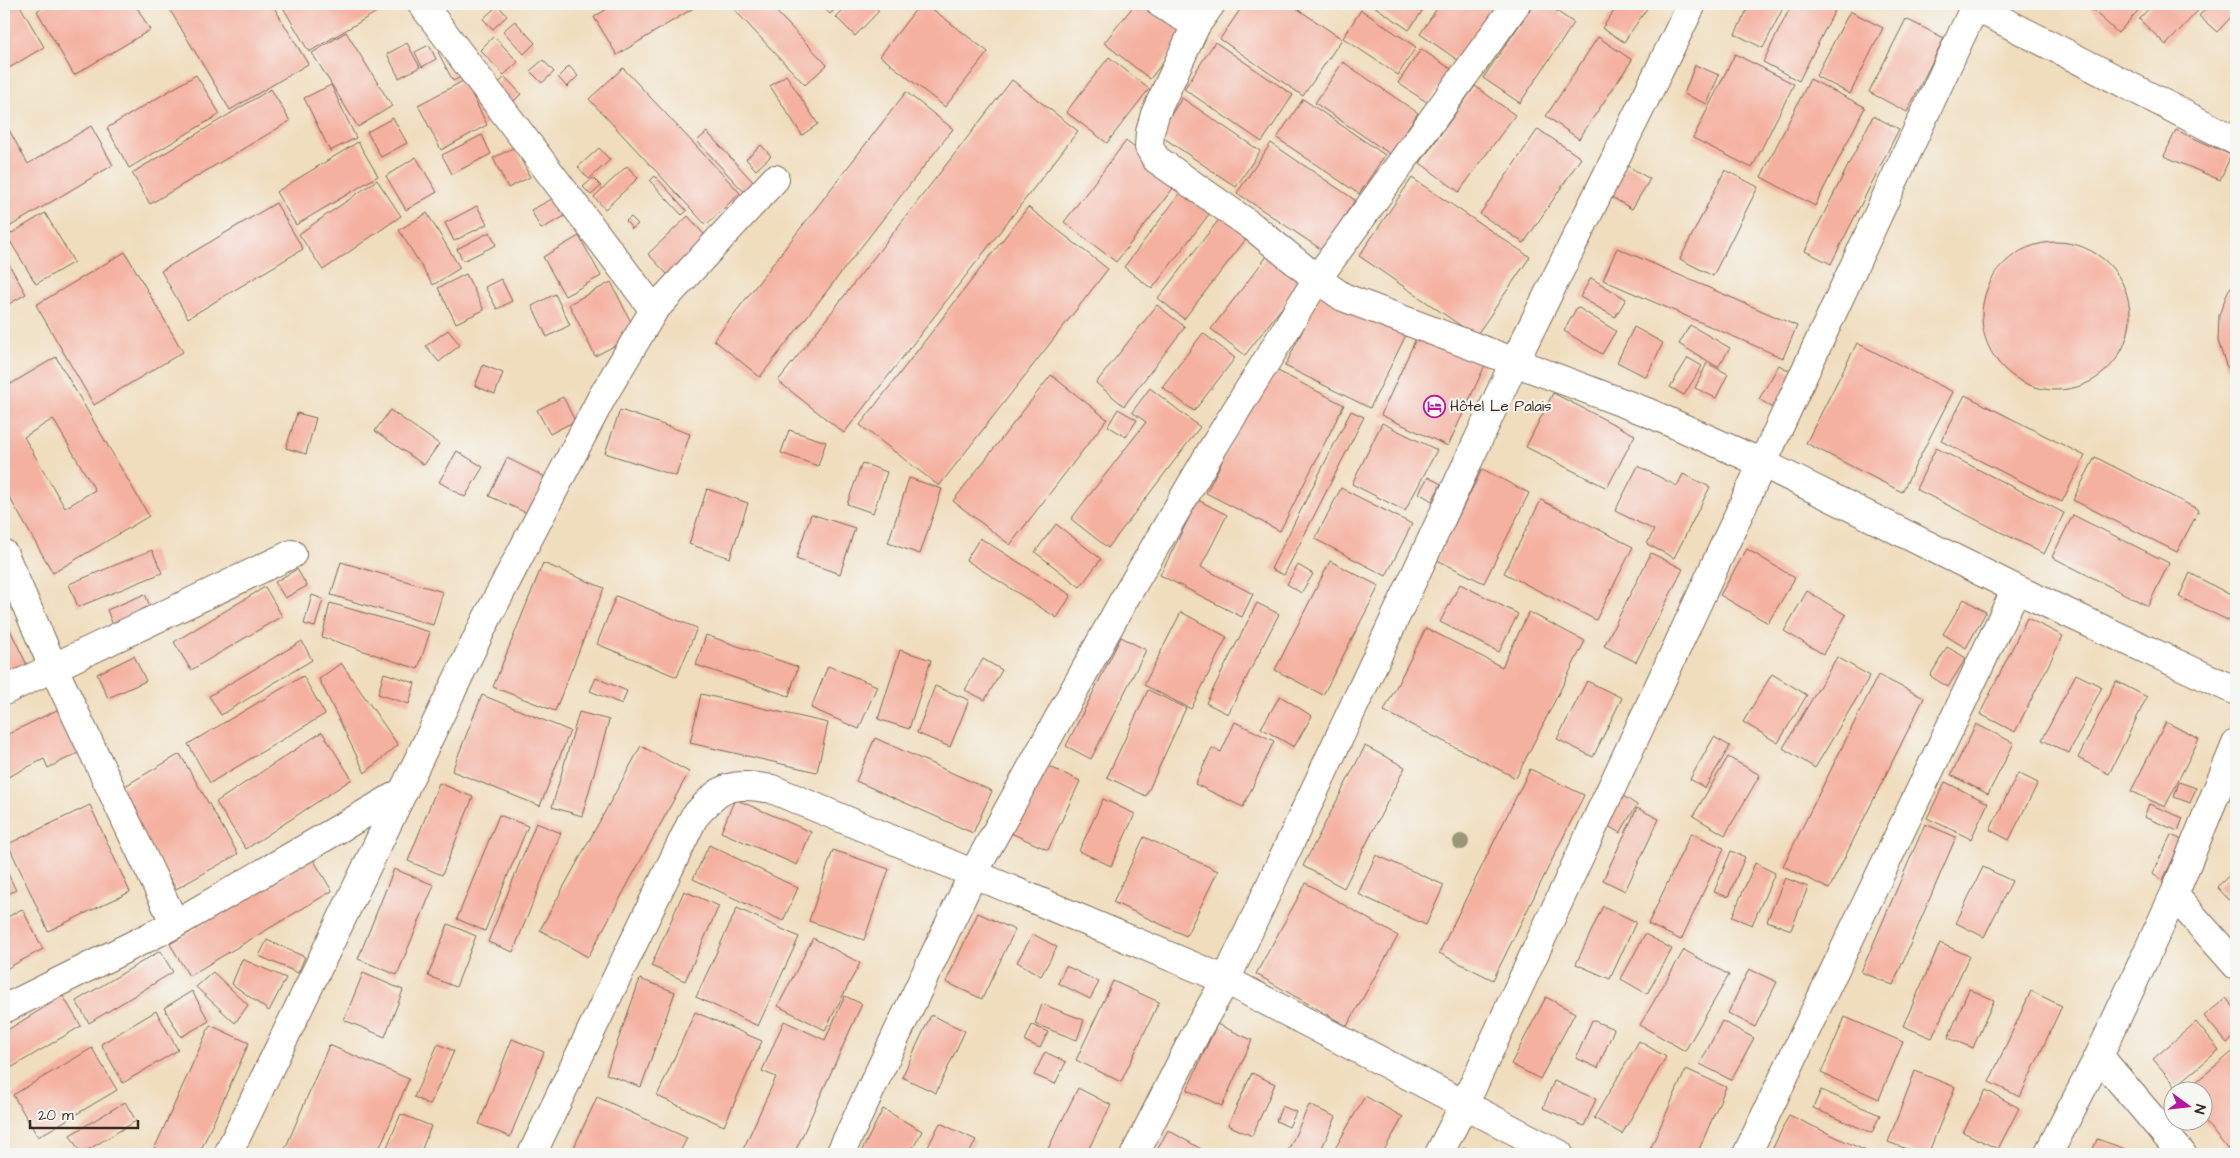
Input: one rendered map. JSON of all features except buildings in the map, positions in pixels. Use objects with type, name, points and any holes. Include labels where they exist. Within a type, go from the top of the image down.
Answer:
[{"type":"street","points":[[422,4],[654,310]]},
{"type":"street","points":[[1161,4],[1203,14],[1155,114],[1150,132],[1149,147],[1156,159],[1253,227],[1317,279],[1344,297],[1647,412],[1762,463],[2016,589],[2236,691]]},
{"type":"street","points":[[840,1154],[973,874],[1122,603],[1211,451],[1317,279],[1516,4]]},
{"type":"street","points":[[1135,1154],[1199,1027],[1226,980],[1514,363],[1692,4]]},
{"type":"street","points":[[1439,1154],[1465,1103],[1762,463],[1972,5],[2236,141]]},
{"type":"street","points":[[228,1154],[484,624],[538,516],[602,397],[654,310],[775,178]]},
{"type":"street","points":[[4,554],[54,669],[175,924]]},
{"type":"street","points":[[4,691],[54,669],[292,554]]},
{"type":"street","points":[[1747,1154],[2016,589]]},
{"type":"street","points":[[2048,1154],[2098,1056],[2174,895],[2236,744]]},
{"type":"street","points":[[532,1154],[694,817],[723,790],[744,784],[772,789],[1226,980],[1465,1103],[1559,1154]]},
{"type":"street","points":[[4,1009],[175,924],[404,790]]},
{"type":"street","points":[[2174,895],[2236,965]]},
{"type":"street","points":[[2098,1056],[2182,1154]]},
{"type":"place","name":"Hôtel Le Palais","points":[[1434,406]]}]
